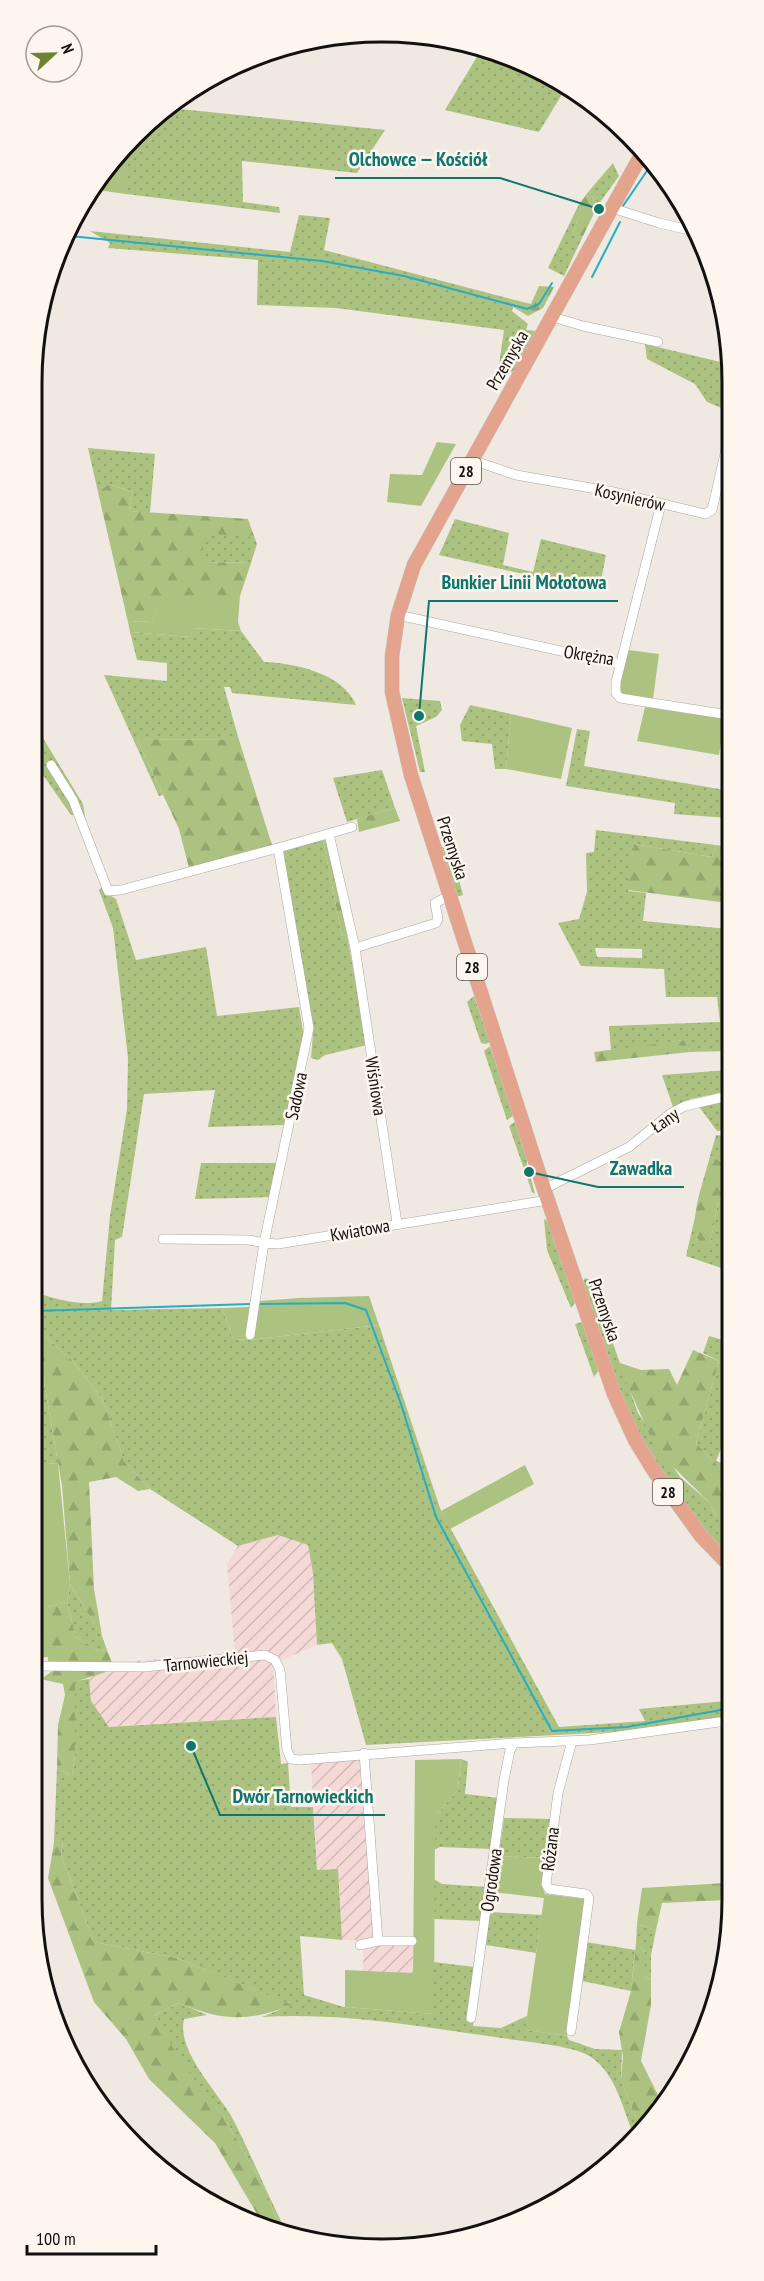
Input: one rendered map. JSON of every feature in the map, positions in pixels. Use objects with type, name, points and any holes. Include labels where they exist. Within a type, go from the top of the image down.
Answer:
[{"type":"main road","name":"Przemyska","points":[[639,159],[508,405],[472,460],[414,565],[398,615],[392,656],[392,692],[411,775],[449,896],[546,1195],[615,1394],[636,1440],[673,1499],[722,1557]]},
{"type":"street","points":[[612,208],[685,229]]},
{"type":"street","points":[[553,317],[583,326],[658,342]]},
{"type":"street","name":"Kosynierów","points":[[472,460],[516,475],[614,492],[705,514],[710,513],[722,464]]},
{"type":"street","name":"Okrężna","points":[[398,615],[620,664],[661,504]]},
{"type":"street","points":[[620,664],[616,682],[616,693],[620,698],[722,714]]},
{"type":"street","points":[[51,765],[74,800],[108,891],[122,891],[352,827]]},
{"type":"street","name":"Wiśniowa","points":[[329,834],[355,948],[397,1223]]},
{"type":"street","name":"Sadowa","points":[[264,1243],[309,1028],[278,848]]},
{"type":"street","points":[[355,948],[436,923],[438,920],[435,903],[449,896]]},
{"type":"street","name":"Łany","points":[[546,1195],[621,1152],[670,1113],[686,1106],[722,1097]]},
{"type":"street","name":"Kwiatowa","points":[[264,1243],[278,1244],[546,1195]]},
{"type":"street","points":[[163,1239],[264,1243],[250,1335]]},
{"type":"street","name":"Tarnowieckiej","points":[[42,1666],[144,1667],[265,1655],[275,1660],[280,1670],[287,1750],[291,1759],[572,1741],[722,1722]]},
{"type":"street","name":"Różana","points":[[571,2031],[589,1898],[586,1894],[549,1889],[546,1884],[558,1792],[572,1741]]},
{"type":"street","name":"Ogrodowa","points":[[471,2018],[504,1780],[510,1750],[514,1743]]},
{"type":"street","points":[[364,1753],[378,1941]]},
{"type":"street","points":[[360,1945],[378,1941],[412,1941]]},
{"type":"shaded area","points":[[278,1535],[308,1545],[313,1573],[317,1645],[273,1664],[276,1717],[109,1727],[91,1701],[89,1679],[99,1673],[113,1672],[112,1663],[235,1653],[227,1564],[238,1546]]},
{"type":"shaded area","points":[[361,1757],[364,1826],[371,1850],[378,1945],[413,1946],[413,1974],[363,1971],[363,1940],[342,1940],[338,1869],[317,1870],[311,1763]]},
{"type":"green space","points":[[477,56],[512,68],[562,94],[539,132],[445,110]]},
{"type":"green space","points":[[179,109],[385,130],[357,173],[242,161],[243,202],[279,207],[280,213],[126,194],[126,158],[158,126]]},
{"type":"green space","points":[[126,158],[126,194],[101,191]]},
{"type":"green space","points":[[613,163],[619,176],[598,205],[589,191]]},
{"type":"green space","points":[[589,191],[598,205],[583,236],[576,238],[573,233],[579,216],[579,204]]},
{"type":"green space","points":[[579,204],[579,216],[573,233],[576,238],[583,236],[564,276],[548,268]]},
{"type":"green space","points":[[299,215],[330,218],[324,250],[515,300],[512,311],[528,324],[526,330],[537,331],[513,373],[499,365],[504,330],[336,308],[257,305],[258,260],[108,248],[110,243],[90,231],[290,252]]},
{"type":"green space","points":[[539,286],[554,287],[543,308],[528,316],[513,307],[515,300],[531,304]]},
{"type":"green space","points":[[645,344],[721,362],[722,408],[707,402],[695,384],[647,359]]},
{"type":"green space","points":[[437,442],[456,444],[421,506],[387,502],[390,474],[422,475]]},
{"type":"green space","points":[[88,448],[155,454],[150,513],[129,511],[133,492],[109,484],[98,492]]},
{"type":"green space","points":[[109,484],[133,492],[129,511],[248,519],[254,536],[252,537],[203,533],[203,562],[251,563],[240,596],[165,596],[152,621],[128,622],[98,492]]},
{"type":"green space","points":[[455,519],[509,533],[503,565],[533,572],[541,539],[606,555],[599,591],[439,555]]},
{"type":"green space","points":[[203,532],[254,536],[257,544],[251,563],[203,562]]},
{"type":"green space","points":[[164,596],[240,596],[238,622],[241,631],[193,628],[191,637],[130,632],[128,622],[152,621]]},
{"type":"green space","points":[[192,628],[241,631],[264,662],[303,668],[329,678],[350,694],[356,705],[232,693],[230,687],[224,687],[239,740],[137,739],[163,795],[159,796],[104,675],[167,681],[167,663],[137,660],[130,632],[191,637]]},
{"type":"green space","points":[[628,650],[659,654],[653,699],[621,693],[619,686]]},
{"type":"green space","points":[[402,698],[440,701],[442,710],[436,717],[416,726],[425,772],[420,772]]},
{"type":"green space","points":[[470,705],[511,714],[506,769],[495,769],[492,744],[462,741],[460,725]]},
{"type":"green space","points":[[645,707],[722,719],[719,755],[637,741]]},
{"type":"green space","points":[[511,714],[572,728],[561,779],[506,769]]},
{"type":"green space","points":[[577,729],[590,731],[584,766],[722,789],[722,818],[674,814],[675,803],[566,786]]},
{"type":"green space","points":[[42,739],[83,804],[85,816],[71,815],[42,774]]},
{"type":"green space","points":[[137,739],[239,740],[272,845],[189,868],[179,829]]},
{"type":"green space","points":[[382,770],[395,808],[347,822],[333,778]]},
{"type":"green space","points":[[395,808],[400,821],[359,832],[357,819]]},
{"type":"green space","points":[[596,830],[716,845],[712,857],[634,844],[628,891],[646,893],[643,921],[722,928],[722,1051],[690,1052],[684,1040],[611,1051],[609,1026],[720,1022],[717,997],[666,997],[664,969],[581,966],[558,923],[579,919],[587,892],[586,853],[594,852]],"holes":[[[595,948],[642,949],[642,958],[597,957]]]},
{"type":"green space","points":[[328,838],[347,935],[342,936],[323,840]]},
{"type":"green space","points":[[323,840],[342,936],[347,935],[367,1045],[325,1055],[318,1060],[311,1058],[313,1034],[283,854],[285,849]]},
{"type":"green space","points":[[634,844],[712,857],[716,845],[722,846],[722,902],[627,890]]},
{"type":"green space","points":[[450,846],[463,895],[456,897],[442,847]]},
{"type":"green space","points":[[102,887],[106,893],[116,899],[136,960],[206,947],[217,1016],[299,1007],[305,1043],[286,1125],[208,1127],[215,1090],[144,1094],[122,1237],[115,1240],[111,1310],[222,1308],[233,1339],[249,1340],[379,1325],[441,1511],[559,1727],[645,1721],[639,1709],[722,1701],[722,1717],[631,1731],[366,1745],[342,1659],[332,1643],[317,1645],[313,1573],[308,1545],[278,1535],[238,1546],[150,1489],[124,1461],[103,1400],[72,1360],[42,1334],[42,1294],[68,1301],[94,1303],[102,1301],[110,1216],[127,1109],[128,1058],[113,928],[99,890]]},
{"type":"green space","points":[[474,996],[490,1042],[485,1044],[481,1043],[467,1002]]},
{"type":"green space","points":[[684,1040],[690,1052],[596,1062],[594,1052]]},
{"type":"green space","points":[[490,1046],[514,1115],[507,1120],[484,1051]]},
{"type":"green space","points":[[722,1070],[722,1092],[691,1099],[673,1107],[662,1075]]},
{"type":"green space","points":[[722,1100],[722,1131],[717,1131],[700,1108],[701,1105]]},
{"type":"green space","points":[[516,1121],[527,1152],[527,1164],[535,1194],[532,1192],[509,1126]]},
{"type":"green space","points":[[716,1135],[722,1136],[722,1162],[710,1156]]},
{"type":"green space","points":[[710,1156],[722,1162],[722,1204],[718,1203],[710,1244],[702,1248],[695,1227],[700,1190]]},
{"type":"green space","points":[[201,1163],[277,1163],[271,1197],[195,1199]]},
{"type":"green space","points":[[718,1203],[722,1204],[722,1268],[686,1256],[696,1213],[697,1240],[710,1243]]},
{"type":"green space","points":[[544,1219],[551,1223],[577,1300],[571,1308],[547,1250]]},
{"type":"green space","points":[[585,1278],[590,1280],[638,1413],[680,1477],[708,1501],[722,1525],[722,1549],[674,1493],[640,1436],[618,1386],[582,1283]]},
{"type":"green space","points":[[369,1296],[379,1325],[249,1340],[233,1339],[222,1308],[248,1307],[259,1301]]},
{"type":"green space","points":[[582,1322],[599,1370],[594,1377],[575,1324]]},
{"type":"green space","points":[[42,1334],[72,1360],[103,1400],[124,1461],[150,1489],[138,1491],[116,1477],[89,1482],[94,1589],[102,1636],[70,1584],[62,1486],[42,1370]]},
{"type":"green space","points":[[709,1336],[722,1340],[722,1446],[716,1461],[722,1463],[722,1470],[696,1443],[719,1361],[703,1353]]},
{"type":"green space","points":[[693,1350],[719,1361],[696,1443],[722,1470],[722,1525],[708,1501],[657,1451],[617,1362],[641,1370],[669,1369],[677,1385]]},
{"type":"green space","points":[[42,1370],[58,1463],[42,1464]]},
{"type":"green space","points":[[58,1463],[70,1584],[67,1602],[47,1607],[49,1657],[42,1657],[42,1464]]},
{"type":"green space","points":[[525,1465],[534,1484],[450,1529],[441,1511]]},
{"type":"green space","points":[[70,1584],[102,1636],[107,1650],[99,1651],[76,1637],[67,1602]]},
{"type":"green space","points":[[67,1602],[76,1637],[99,1651],[107,1650],[112,1663],[48,1663],[47,1607]]},
{"type":"green space","points":[[102,1669],[106,1672],[75,1682],[75,1755],[72,1776],[57,1768],[58,1725],[65,1695],[63,1684],[42,1679],[54,1670]]},
{"type":"green space","points":[[89,1679],[91,1701],[109,1727],[276,1717],[281,1764],[288,1763],[291,1807],[313,1807],[317,1870],[338,1869],[342,1940],[300,1936],[304,1995],[344,2007],[434,2014],[434,1962],[482,1968],[473,2026],[501,2028],[527,2016],[526,2030],[567,2036],[569,2040],[595,2049],[622,2050],[621,2081],[639,2122],[632,2129],[613,2082],[600,2064],[583,2053],[548,2044],[383,2022],[323,2017],[262,2017],[291,2005],[177,1958],[94,1942],[61,1855],[63,1843],[54,1843],[57,1768],[72,1776],[75,1755],[75,1681]]},
{"type":"green space","points":[[461,1759],[468,1762],[465,1794],[499,1798],[491,1849],[440,1847],[434,1850],[435,1816],[458,1790]]},
{"type":"green space","points":[[461,1759],[458,1790],[435,1816],[434,2014],[345,2007],[345,1970],[413,1973],[415,1760]]},
{"type":"green space","points":[[504,1818],[551,1819],[546,1858],[499,1856]]},
{"type":"green space","points":[[63,1842],[61,1855],[94,1942],[177,1958],[292,2005],[277,2011],[248,2017],[235,2017],[208,2013],[179,2003],[155,2015],[181,2062],[224,2117],[266,2191],[277,2222],[258,2215],[215,2143],[149,2079],[126,2039],[94,2002],[48,1878],[54,1843]]},
{"type":"green space","points":[[499,1856],[546,1858],[542,1886],[545,1894],[585,1899],[567,2036],[525,2030],[544,1898],[492,1892]]},
{"type":"green space","points":[[434,1879],[442,1884],[486,1887],[481,1921],[434,1919]]},
{"type":"green space","points":[[722,1883],[722,1900],[662,1903],[656,1930],[637,1924],[642,1888]]},
{"type":"green space","points":[[490,1912],[542,1915],[536,1953],[486,1945]]},
{"type":"green space","points":[[637,1924],[656,1930],[651,1955],[651,1980],[645,1976],[645,1952],[636,1943]]},
{"type":"green space","points":[[586,1942],[635,1950],[631,1991],[582,1981]]},
{"type":"green space","points":[[636,1943],[645,1952],[645,1976],[651,1980],[651,2005],[641,2061],[659,2097],[639,2122],[621,2081],[623,2057],[619,2032],[631,1991]]},
{"type":"green space","points":[[179,2003],[207,2015],[184,2019],[183,2032],[187,2046],[201,2073],[235,2123],[283,2224],[277,2222],[266,2191],[224,2117],[180,2062],[155,2015]]},
{"type":"waterway","points":[[623,206],[648,170]]},
{"type":"waterway","points":[[592,277],[620,222]]},
{"type":"waterway","points":[[75,236],[322,261],[404,276],[527,309],[539,304],[552,283]]},
{"type":"waterway","points":[[261,1304],[345,1303],[366,1310],[401,1404],[436,1517],[552,1731],[627,1727],[722,1710]]},
{"type":"waterway","points":[[42,1311],[250,1304]]},
{"type":"place","name":"Olchowce — Kościół","points":[[599,209]]},
{"type":"place","name":"Bunkier Linii Mołotowa","points":[[419,716]]},
{"type":"place","name":"Zawadka","points":[[529,1172]]},
{"type":"place","name":"Dwór Tarnowieckich","points":[[191,1746]]}]
